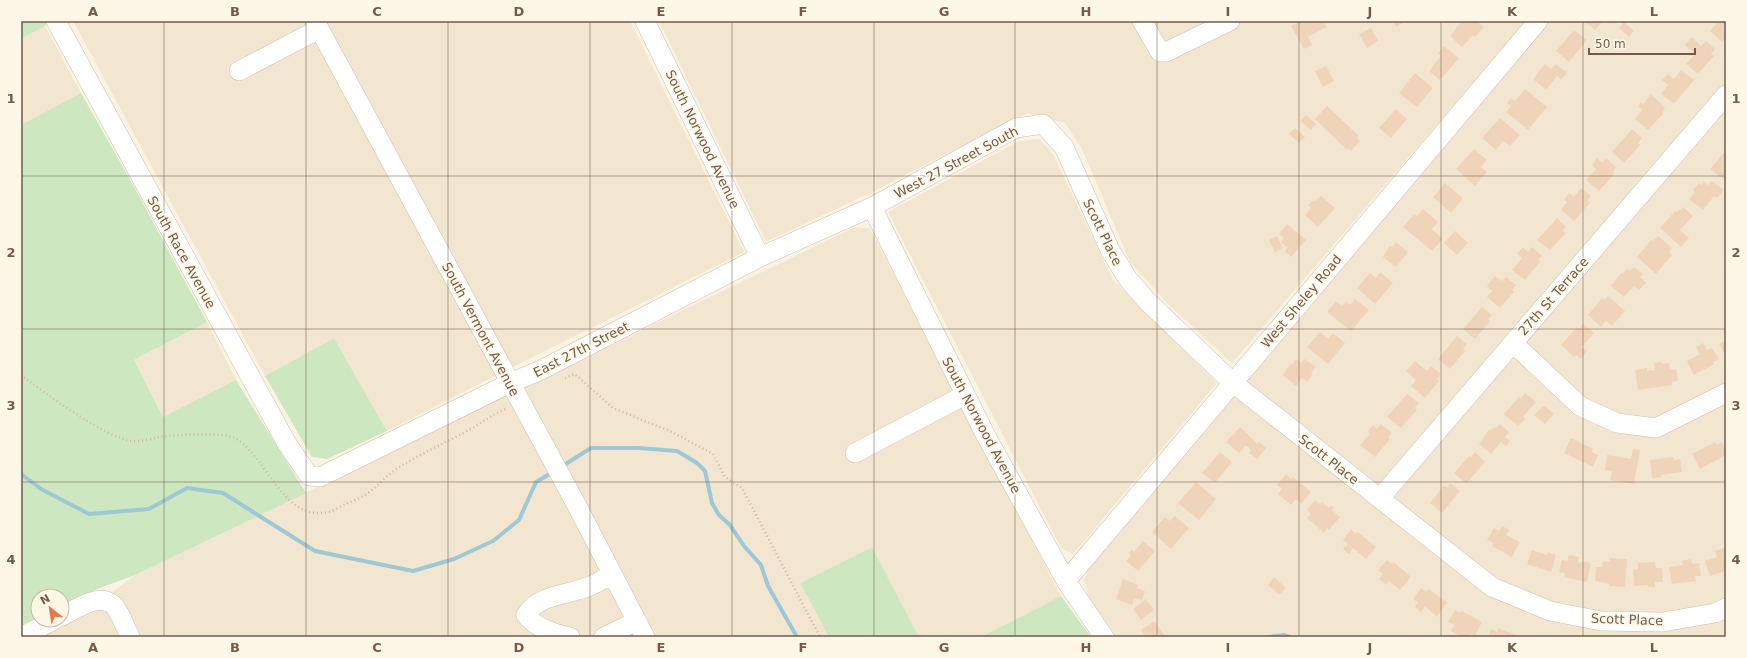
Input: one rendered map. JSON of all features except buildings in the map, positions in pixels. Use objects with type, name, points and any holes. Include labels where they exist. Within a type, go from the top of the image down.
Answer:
[{"type":"street","name":"South Race Avenue","points":[[56,21],[286,442],[309,476],[313,476]]},
{"type":"street","name":"South Norwood Avenue","points":[[645,21],[760,257]]},
{"type":"street","points":[[1142,21],[1160,52],[1166,52],[1230,21]]},
{"type":"street","name":"West Sheley Road","points":[[1066,581],[1232,382],[1538,21]]},
{"type":"street","points":[[239,71],[317,25]]},
{"type":"street","name":"South Vermont Avenue","points":[[317,25],[576,504],[641,629]]},
{"type":"street","name":"27th St Terrace","points":[[1380,498],[1726,95]]},
{"type":"street","name":"West 27 Street South","points":[[760,257],[872,207],[1016,128],[1044,124]]},
{"type":"street","name":"Scott Place","points":[[1044,124],[1064,147],[1110,250],[1128,279],[1146,301],[1232,382],[1492,587],[1550,611],[1601,621],[1663,622],[1715,613],[1726,608]]},
{"type":"street","name":"South Norwood Avenue","points":[[872,207],[965,395],[1066,581],[1104,637]]},
{"type":"street","name":"East 27th Street","points":[[313,476],[320,477],[513,388],[539,371],[760,257]]},
{"type":"street","points":[[1513,343],[1580,406],[1617,423],[1656,428],[1726,393]]},
{"type":"street","points":[[855,453],[965,395]]},
{"type":"street","points":[[570,637],[531,621],[526,615],[529,609],[548,598],[591,586],[612,574]]},
{"type":"street","points":[[70,612],[83,605],[97,601],[108,602],[113,605],[130,637]]},
{"type":"street","points":[[21,637],[38,628]]},
{"type":"street","points":[[604,637],[641,629]]},
{"type":"path","points":[[560,380],[575,374],[613,408],[661,427],[713,454],[725,476],[742,488],[820,637]]},
{"type":"path","points":[[21,375],[54,399],[104,430],[132,441],[172,436],[210,435],[227,435],[237,439],[252,454],[287,498],[298,508],[319,513],[331,511],[365,495],[403,465],[470,430],[496,413],[508,408],[506,400],[513,388]]},
{"type":"shaded area","points":[[73,21],[630,21],[744,252],[387,431],[334,338],[265,376]]},
{"type":"shaded area","points":[[659,21],[1526,21],[1232,363],[1169,305],[1130,262],[1082,149],[1065,123],[1027,113],[874,191],[766,242]]},
{"type":"shaded area","points":[[1549,21],[1726,21],[1726,637],[1115,637],[1088,595],[1084,580],[1092,562]]},
{"type":"shaded area","points":[[45,26],[81,93],[21,125],[21,39]]},
{"type":"shaded area","points":[[1039,139],[1053,154],[1113,280],[1217,383],[1073,554],[1061,548],[888,212],[1019,141]]},
{"type":"shaded area","points":[[855,227],[870,229],[1061,596],[981,637],[919,637],[872,547],[800,583],[829,637],[37,637],[54,628],[70,628],[70,620],[92,608],[135,575]]},
{"type":"shaded area","points":[[207,322],[236,380],[163,417],[134,360]]},
{"type":"green space","points":[[21,21],[49,21],[45,26],[21,39]]},
{"type":"green space","points":[[81,93],[132,183],[207,322],[134,360],[163,417],[236,380],[306,493],[135,575],[97,589],[70,601],[70,588],[30,588],[30,621],[21,625],[21,125]]},
{"type":"green space","points":[[334,338],[387,431],[327,459],[312,457],[265,376]]},
{"type":"green space","points":[[872,547],[919,637],[829,637],[800,583]]},
{"type":"green space","points":[[1061,596],[1091,637],[981,637]]},
{"type":"waterway","points":[[561,467],[591,448],[638,448],[677,451],[697,463],[705,471],[712,503],[719,515],[730,525],[744,546],[761,565],[768,586],[797,637]]},
{"type":"waterway","points":[[21,474],[41,489],[89,514],[149,509],[187,488],[223,493],[315,551],[413,571],[454,559],[493,541],[519,520],[536,482],[553,472]]},
{"type":"waterway","points":[[1267,637],[1284,635],[1290,637]]}]
